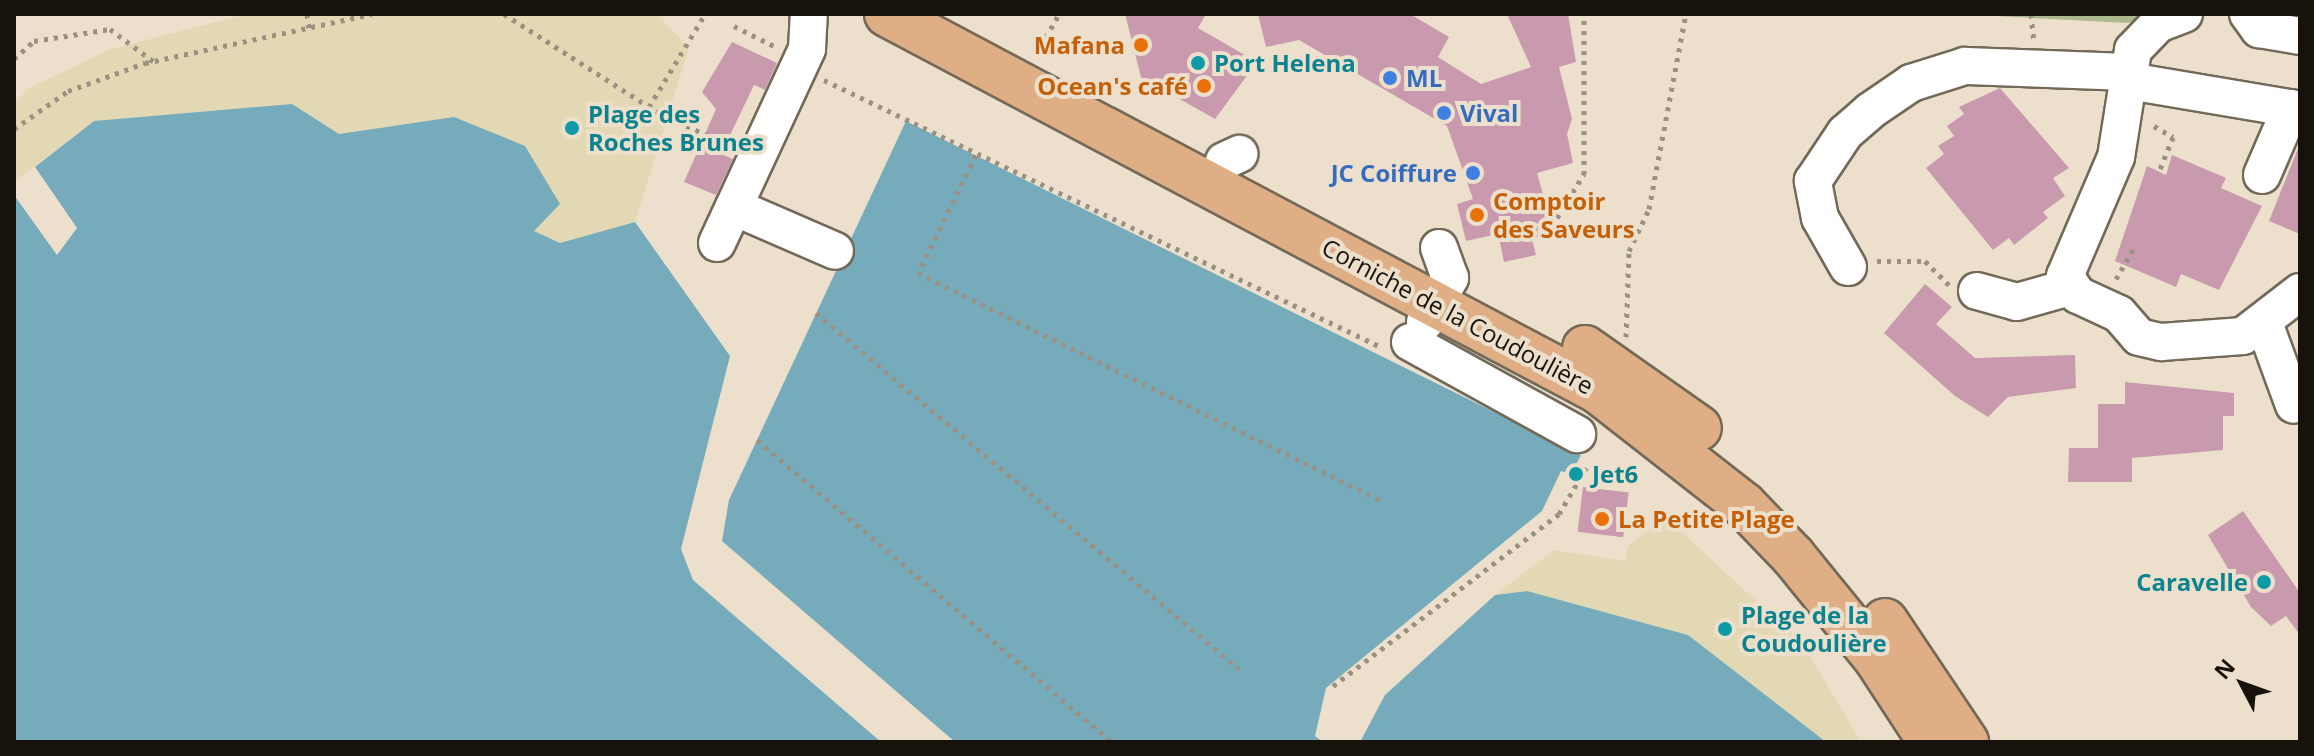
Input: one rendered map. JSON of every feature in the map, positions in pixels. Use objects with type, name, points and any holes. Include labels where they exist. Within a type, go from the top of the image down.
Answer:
[{"type":"main road","name":"Corniche de la Coudoulière","points":[[887,14],[1425,307],[1598,391],[1744,505],[1837,607],[1931,742]]},
{"type":"main road","name":"Corniche de la Coudoulière","points":[[945,14],[1231,158],[1425,307],[1616,367],[1696,426],[1816,536],[1902,643],[1966,742]]},
{"type":"street","points":[[717,243],[799,65],[809,14]]},
{"type":"street","points":[[2070,287],[2066,261],[2116,157],[2129,77],[2142,37],[2184,14]]},
{"type":"street","points":[[2248,14],[2259,29],[2300,36]]},
{"type":"street","points":[[1848,267],[1820,218],[1813,181],[1845,133],[1870,111],[1911,83],[1965,66],[2129,77],[2296,109],[2262,175]]},
{"type":"street","points":[[734,207],[835,251]]},
{"type":"street","points":[[1977,291],[2017,302],[2070,287],[2102,305],[2139,337],[2161,342],[2243,336],[2264,323],[2300,292]]},
{"type":"street","points":[[1425,307],[1577,434]]},
{"type":"street","points":[[2264,323],[2294,405]]},
{"type":"path","points":[[307,14],[309,28]]},
{"type":"path","points":[[14,129],[68,91],[153,61],[372,14]]},
{"type":"path","points":[[504,14],[527,23],[649,107],[757,158]]},
{"type":"path","points":[[527,23],[534,14]]},
{"type":"path","points":[[649,107],[705,14]]},
{"type":"path","points":[[1557,218],[1584,174],[1584,14]]},
{"type":"path","points":[[1616,367],[1625,351],[1629,251],[1649,209],[1686,14]]},
{"type":"path","points":[[734,26],[799,65],[1425,307]]},
{"type":"path","points":[[14,59],[34,41],[110,29],[153,61]]},
{"type":"path","points":[[2159,172],[2169,148]]},
{"type":"path","points":[[976,155],[918,273],[1382,501]]},
{"type":"path","points":[[2102,305],[2135,246]]},
{"type":"path","points":[[1848,267],[1899,256],[1925,261],[1953,289],[1977,291]]},
{"type":"path","points":[[816,313],[1239,669]]},
{"type":"path","points":[[1333,686],[1559,514],[1601,448],[1577,434]]},
{"type":"path","points":[[757,440],[1112,742]]},
{"type":"green space","points":[[1958,14],[2150,14],[2128,23]]},
{"type":"sand","name":"Plage des Roches Brunes","points":[[246,14],[657,14],[689,48],[635,222],[560,243],[533,231],[454,117],[339,134],[292,104],[94,121],[14,182],[14,103],[29,88],[111,49]]},
{"type":"sand","name":"Plage de la Coudoulière","points":[[1665,517],[1803,644],[1861,742],[1826,742],[1688,635],[1527,591],[1495,595],[1554,550],[1625,561],[1629,545]]},
{"type":"water","points":[[292,104],[339,134],[454,117],[525,146],[560,204],[534,231],[560,243],[635,222],[730,356],[681,549],[693,580],[881,742],[14,742],[14,195],[57,255],[77,228],[35,167],[94,121]]},
{"type":"water","points":[[906,121],[1581,455],[1571,474],[1561,471],[1542,511],[1326,688],[1315,736],[1323,742],[955,742],[722,541],[729,500]]},
{"type":"water","points":[[1527,591],[1688,635],[1826,742],[1360,742],[1385,695],[1495,595]]},
{"type":"building","name":"Port Helena","points":[[1125,14],[1206,14],[1198,28],[1257,62],[1215,119],[1141,77]]},
{"type":"building","points":[[1258,14],[1410,14],[1449,37],[1438,57],[1481,84],[1531,67],[1507,14],[1568,14],[1576,62],[1559,67],[1572,119],[1567,134],[1573,163],[1537,173],[1554,233],[1532,239],[1536,255],[1504,262],[1498,234],[1466,241],[1457,204],[1473,199],[1447,126],[1299,40],[1266,47]]},
{"type":"building","points":[[732,42],[777,63],[765,90],[754,85],[721,154],[733,159],[716,195],[684,182],[716,109],[702,92]]},
{"type":"building","points":[[2000,88],[2069,168],[2053,178],[2065,196],[2043,212],[2048,218],[2014,245],[2009,238],[1993,250],[1926,168],[1944,154],[1938,146],[1954,136],[1947,126],[1964,114],[1959,107]]},
{"type":"building","points":[[2300,146],[2300,234],[2269,221]]},
{"type":"building","points":[[2172,155],[2226,178],[2221,188],[2262,206],[2219,290],[2181,274],[2176,287],[2115,261],[2147,166],[2166,175]]},
{"type":"building","points":[[1925,284],[1952,307],[1936,324],[1975,358],[2075,355],[2076,388],[2008,397],[1988,417],[1955,396],[1884,333]]},
{"type":"building","points":[[2125,382],[2234,393],[2234,416],[2223,416],[2223,450],[2132,458],[2132,482],[2068,482],[2069,448],[2098,448],[2098,404],[2125,404]]},
{"type":"building","name":"La Petite Plage","points":[[1583,487],[1629,493],[1623,537],[1578,532]]},
{"type":"building","name":"Caravelle","points":[[2243,511],[2300,593],[2300,635],[2286,616],[2271,626],[2251,607],[2208,535]]},
{"type":"place","name":"Mafana","points":[[1141,45]]},
{"type":"place","name":"Port Helena","points":[[1198,63]]},
{"type":"place","name":"ML","points":[[1390,78]]},
{"type":"place","name":"Ocean's café","points":[[1204,86]]},
{"type":"place","name":"Vival","points":[[1444,113]]},
{"type":"place","name":"Plage des Roches Brunes","points":[[572,128]]},
{"type":"place","name":"JC Coiffure","points":[[1473,173]]},
{"type":"place","name":"Comptoir des Saveurs","points":[[1477,215]]},
{"type":"place","name":"Jet6","points":[[1576,474]]},
{"type":"place","name":"La Petite Plage","points":[[1602,519]]},
{"type":"place","name":"Caravelle","points":[[2264,582]]},
{"type":"place","name":"Plage de la Coudoulière","points":[[1725,629]]}]
